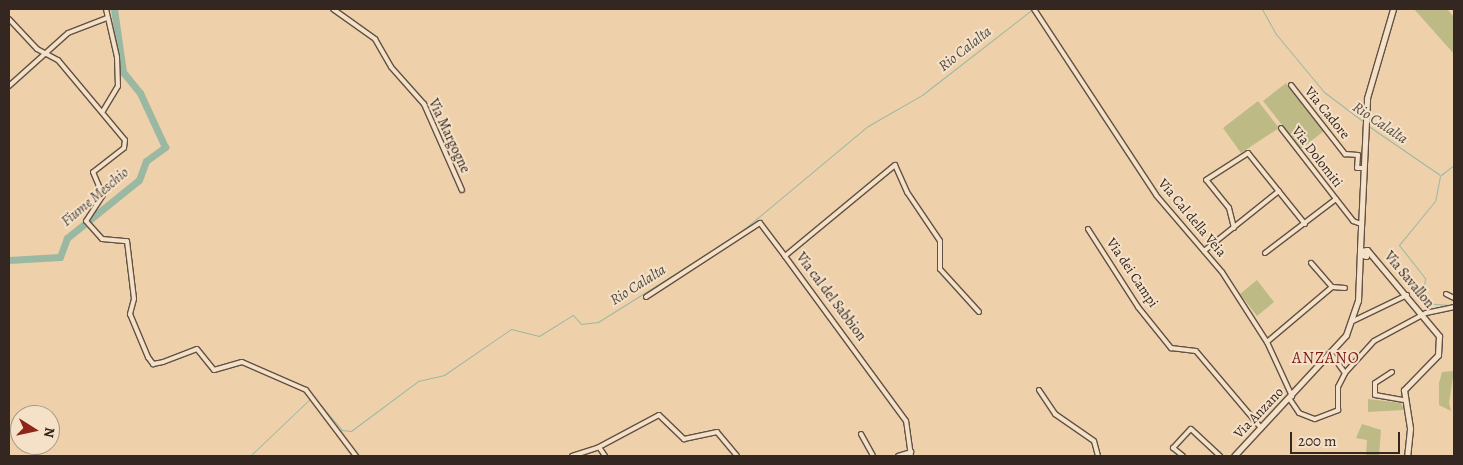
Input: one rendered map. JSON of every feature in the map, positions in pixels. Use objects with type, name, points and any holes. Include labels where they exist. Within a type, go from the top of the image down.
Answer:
[{"type":"main road","points":[[1364,253],[1361,217],[1365,116],[1372,74],[1393,9]]},
{"type":"main road","name":"Via Anzano","points":[[1234,456],[1331,354],[1353,321],[1360,265],[1364,253]]},
{"type":"main road","name":"Via Savallon","points":[[1364,253],[1376,259],[1437,331],[1440,349],[1409,383],[1403,400]]},
{"type":"main road","points":[[1403,400],[1410,429],[1407,456]]},
{"type":"street","points":[[103,111],[118,86],[117,57],[106,9]]},
{"type":"street","name":"Via Margogne","points":[[333,9],[375,39],[391,67],[424,104],[462,190]]},
{"type":"street","name":"Via Cal della Veia","points":[[1035,10],[1156,195],[1204,251],[1267,342],[1290,397]]},
{"type":"street","points":[[9,86],[40,60],[43,52],[68,32],[107,18]]},
{"type":"street","points":[[9,19],[43,52],[58,60],[85,97],[103,111],[126,144],[93,172],[103,195],[86,222],[102,239],[127,241],[134,299],[130,314],[153,364],[197,348],[214,370],[242,362],[311,397],[356,456]]},
{"type":"street","name":"Via Cadore","points":[[1290,85],[1345,154],[1358,155],[1357,168],[1363,168]]},
{"type":"street","name":"Via Dolomiti","points":[[1281,128],[1350,218]]},
{"type":"street","points":[[1234,228],[1229,208],[1206,180],[1248,153],[1305,224]]},
{"type":"street","name":"Via cal del Sabbion","points":[[911,454],[906,421],[785,256],[895,165],[907,192],[940,241],[940,269],[979,312]]},
{"type":"street","points":[[1204,251],[1279,191]]},
{"type":"street","points":[[1266,253],[1336,199]]},
{"type":"street","points":[[1350,218],[1361,217]]},
{"type":"street","points":[[1350,218],[1361,224]]},
{"type":"street","points":[[646,297],[760,223],[785,256]]},
{"type":"street","name":"Via dei Campi","points":[[1088,228],[1138,307],[1171,348],[1196,351],[1261,428]]},
{"type":"street","points":[[1311,263],[1332,286],[1345,288]]},
{"type":"street","points":[[1267,342],[1332,286]]},
{"type":"street","points":[[1353,321],[1407,294]]},
{"type":"street","points":[[1446,294],[1454,298]]},
{"type":"street","points":[[1290,397],[1300,412],[1315,419],[1335,412],[1345,373],[1371,344],[1424,314],[1454,307]]},
{"type":"street","points":[[1331,354],[1345,373]]},
{"type":"street","points":[[1392,372],[1375,383],[1375,395],[1403,400]]},
{"type":"street","points":[[1039,390],[1055,414],[1094,441],[1098,456]]},
{"type":"street","points":[[572,456],[599,447],[658,415],[684,440],[716,432],[737,456]]},
{"type":"street","points":[[1182,456],[1173,448],[1191,429],[1220,456]]},
{"type":"street","points":[[861,434],[873,456]]},
{"type":"street","points":[[599,447],[605,456]]},
{"type":"street","points":[[898,456],[911,454]]},
{"type":"shaded area","points":[[1414,9],[1447,9],[1454,17],[1454,54]]},
{"type":"shaded area","points":[[1286,83],[1325,130],[1301,149],[1263,101]]},
{"type":"shaded area","points":[[1258,101],[1279,128],[1241,153],[1223,128]]},
{"type":"shaded area","points":[[1257,280],[1274,302],[1257,316],[1240,294]]},
{"type":"shaded area","points":[[1454,371],[1449,403],[1451,411],[1439,405],[1439,383],[1442,372]]},
{"type":"shaded area","points":[[1368,399],[1401,403],[1404,410],[1368,412]]},
{"type":"shaded area","points":[[1362,424],[1381,430],[1379,456],[1366,456],[1367,440],[1356,438]]},
{"type":"waterway","name":"Fiume Meschio","points":[[9,260],[60,257],[67,238],[139,180],[146,161],[165,147],[140,93],[123,72],[114,9]]},
{"type":"waterway","name":"Rio Calalta","points":[[250,456],[313,396],[342,430],[351,431],[418,381],[444,375],[511,329],[539,336],[573,315],[581,324],[598,322],[737,235],[868,126],[922,95],[1033,9]]},
{"type":"waterway","name":"Rio Calalta","points":[[1262,9],[1276,34],[1324,92],[1364,122]]},
{"type":"waterway","name":"Rio Calalta","points":[[1367,125],[1440,175]]},
{"type":"waterway","points":[[1441,175],[1454,165]]},
{"type":"waterway","points":[[1440,176],[1435,201],[1399,245],[1425,278],[1422,303],[1453,305]]},
{"type":"district","name":"ANZANO","points":[[1326,358]]}]
